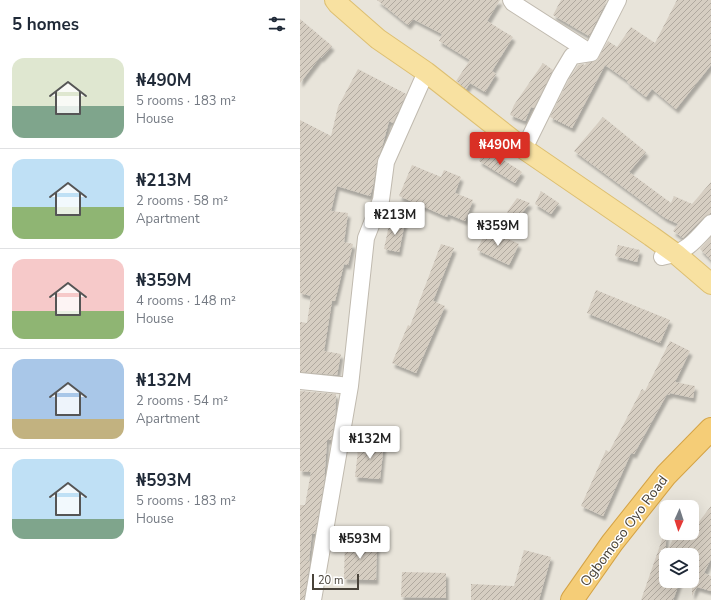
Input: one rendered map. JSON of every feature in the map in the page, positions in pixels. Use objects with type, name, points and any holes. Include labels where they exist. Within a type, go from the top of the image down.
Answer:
[{"type":"highway","name":"Ogbomoso Oyo Road","points":[[572,600],[612,543],[666,475],[710,428]]},
{"type":"main road","points":[[335,0],[378,39],[426,72],[524,149],[651,236],[689,278],[711,299]]},
{"type":"main road","points":[[669,255],[711,284]]},
{"type":"street","points":[[511,0],[513,3],[591,53]]},
{"type":"street","points":[[591,53],[618,0]]},
{"type":"street","points":[[524,149],[560,76],[572,56],[591,53]]},
{"type":"street","points":[[313,600],[350,386],[366,238],[381,200],[386,162],[426,72]]},
{"type":"street","points":[[669,255],[695,241],[711,223]]},
{"type":"street","points":[[300,381],[350,386]]},
{"type":"shaded area","points":[[300,0],[711,0],[711,600],[300,600]]},
{"type":"building","points":[[377,0],[500,0],[487,21],[513,37],[492,71],[496,74],[485,92],[470,83],[466,89],[456,81],[470,60],[439,41],[442,34],[413,19],[408,25]]},
{"type":"building","points":[[561,0],[607,0],[589,36],[553,15]]},
{"type":"building","points":[[677,0],[711,0],[711,65],[676,109],[652,89],[646,97],[627,82],[628,81],[605,65],[572,128],[550,117],[568,81],[578,65],[585,65],[586,63],[597,60],[608,41],[617,47],[631,27],[655,43]]},
{"type":"building","points":[[300,19],[332,46],[321,58],[320,57],[300,83]]},
{"type":"building","points":[[543,63],[553,70],[534,108],[531,107],[525,121],[510,115],[514,105]]},
{"type":"building","points":[[358,69],[406,94],[393,123],[389,121],[377,161],[370,196],[337,186],[331,211],[348,213],[344,242],[353,244],[348,265],[344,264],[335,301],[332,301],[324,351],[341,354],[337,375],[300,372],[300,322],[307,323],[311,296],[300,293],[300,120],[331,136],[338,107]]},
{"type":"building","points":[[603,117],[646,152],[629,172],[671,203],[674,196],[692,204],[711,182],[711,214],[704,217],[683,238],[673,231],[678,224],[665,218],[574,151]]},
{"type":"building","points":[[486,149],[522,172],[515,183],[479,161]]},
{"type":"building","points":[[412,165],[441,177],[444,170],[461,177],[455,193],[473,200],[465,221],[448,214],[447,217],[399,196]]},
{"type":"building","points":[[541,191],[559,203],[551,214],[535,204]]},
{"type":"building","points":[[517,198],[530,203],[517,219],[507,212]]},
{"type":"building","points":[[390,220],[405,222],[399,252],[384,249]]},
{"type":"building","points":[[487,229],[519,244],[509,265],[477,250]]},
{"type":"building","points":[[711,237],[711,260],[700,249]]},
{"type":"building","points":[[441,244],[454,248],[433,301],[445,306],[416,373],[392,363],[408,325],[410,326]]},
{"type":"building","points":[[618,245],[640,250],[637,262],[615,256]]},
{"type":"building","points":[[596,290],[670,320],[660,343],[587,313]]},
{"type":"building","points":[[670,341],[690,351],[675,382],[695,386],[693,398],[670,393],[669,395],[667,394],[634,454],[631,453],[603,516],[581,506],[606,450],[609,452],[642,389],[645,391]]},
{"type":"building","points":[[300,391],[336,394],[335,418],[331,440],[327,440],[324,483],[315,534],[312,533],[309,560],[302,560],[310,561],[304,600],[300,600],[300,505],[305,505],[311,472],[300,471]]},
{"type":"building","points":[[359,441],[384,443],[380,479],[355,477]]},
{"type":"building","points":[[711,506],[711,559],[704,573],[711,576],[711,591],[699,588],[699,548],[668,548],[672,540],[699,540],[699,522]]},
{"type":"building","points":[[345,539],[377,540],[376,580],[344,579]]},
{"type":"building","points":[[662,540],[666,540],[666,548],[659,548]]},
{"type":"building","points":[[659,548],[659,588],[677,588],[673,600],[641,600]]},
{"type":"building","points":[[524,550],[551,557],[539,600],[471,600],[471,584],[514,586]]},
{"type":"building","points":[[402,572],[446,573],[446,598],[401,597]]},
{"type":"building","points":[[692,588],[696,588],[692,596]]}]
